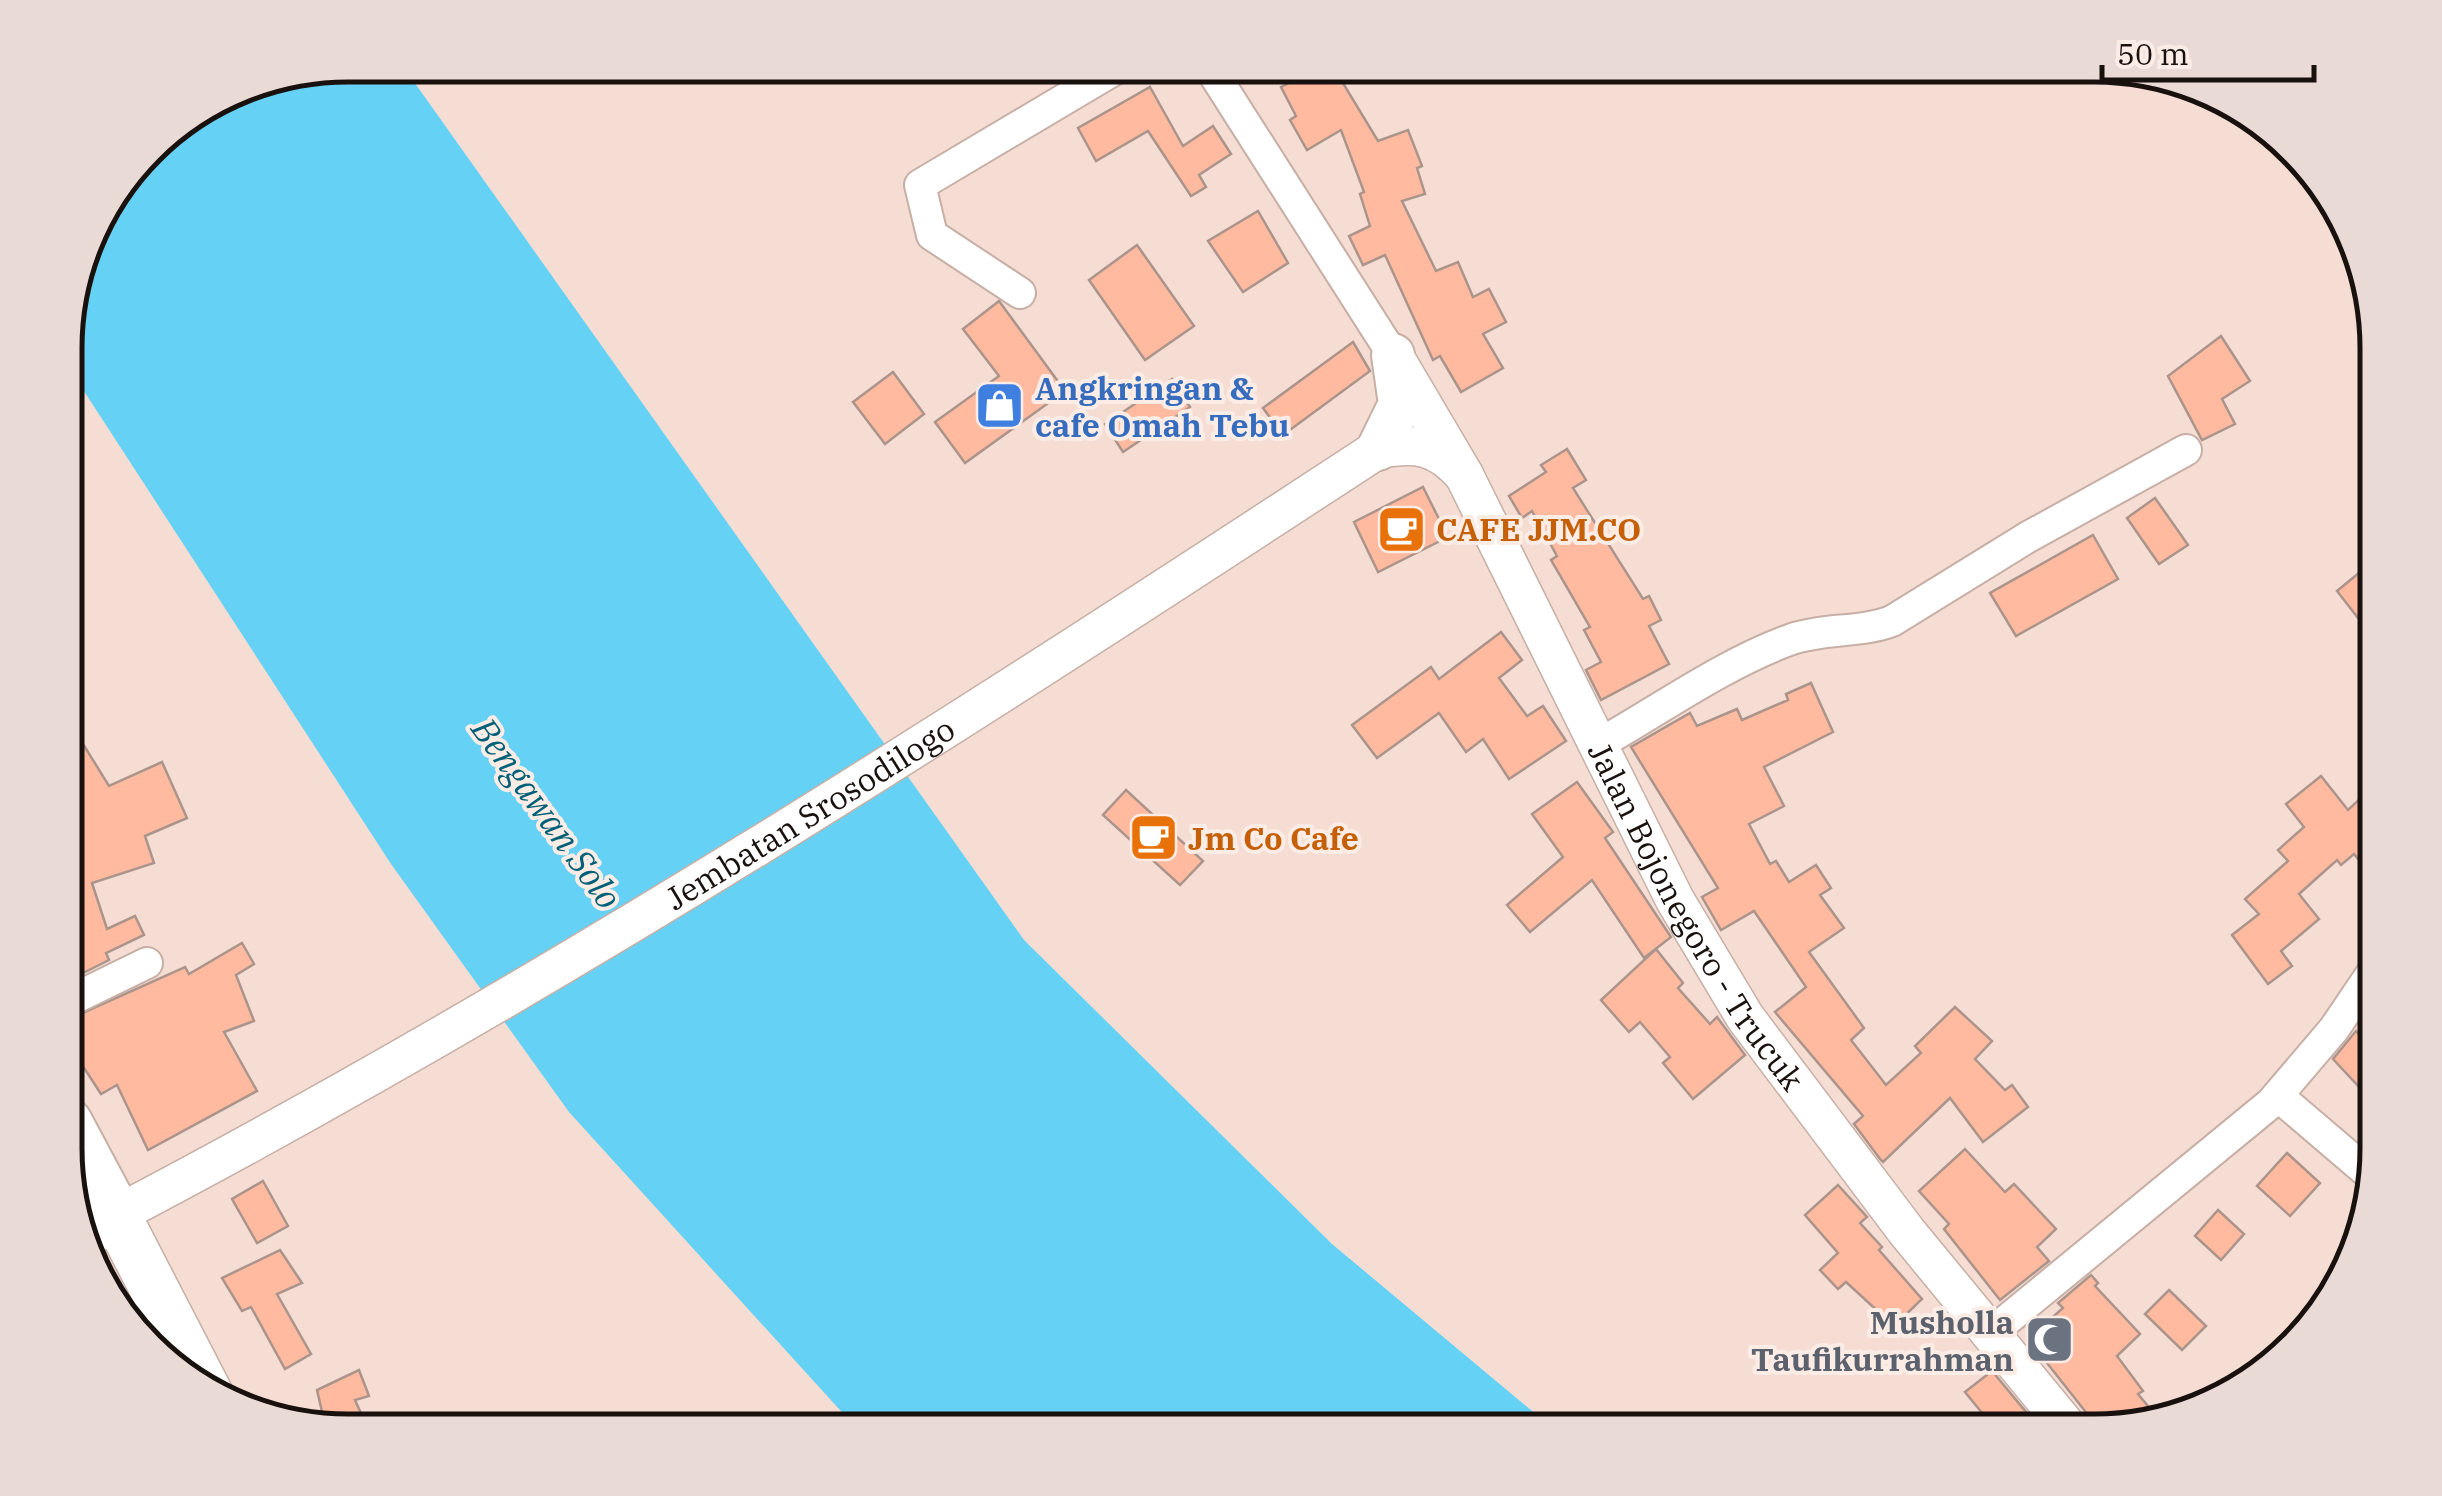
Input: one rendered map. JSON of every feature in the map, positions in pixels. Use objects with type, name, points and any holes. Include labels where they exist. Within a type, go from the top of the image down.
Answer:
[{"type":"highway","points":[[85,1175],[101,1223]]},
{"type":"main road","points":[[1378,449],[1400,404],[1393,355]]},
{"type":"main road","points":[[101,1223],[185,1356]]},
{"type":"street","points":[[1020,292],[932,235],[920,186],[1092,83]]},
{"type":"street","points":[[1219,83],[1393,355]]},
{"type":"street","name":"Jalan Bojonegoro - Trucuk","points":[[1393,355],[1464,474],[1675,900],[1746,1017],[1907,1232],[2056,1413]]},
{"type":"street","points":[[1378,449],[1408,444],[1434,448],[1464,474]]},
{"type":"street","name":"Jembatan Srosodilogo","points":[[101,1223],[432,1042],[982,708],[1378,449]]},
{"type":"street","points":[[1599,744],[1768,650],[1816,633],[1875,628],[1892,621],[2028,537],[2186,450]]},
{"type":"street","points":[[83,994],[147,963]]},
{"type":"street","points":[[1992,1333],[2059,1274],[2188,1176],[2278,1096],[2334,1029],[2359,992]]},
{"type":"street","points":[[2278,1096],[2359,1165]]},
{"type":"water","name":"Bengawan Solo","points":[[331,83],[415,83],[1024,940],[1332,1244],[1535,1413],[843,1414],[569,1112],[391,864],[83,390],[85,314],[92,280],[118,216],[138,187],[160,160],[216,118],[280,92]]},
{"type":"building","points":[[1289,83],[1343,83],[1378,141],[1408,130],[1422,166],[1417,168],[1425,194],[1402,201],[1436,271],[1458,262],[1473,297],[1489,289],[1506,322],[1483,334],[1503,368],[1461,392],[1440,356],[1433,360],[1385,255],[1363,265],[1349,236],[1370,226],[1360,194],[1364,192],[1341,130],[1307,150],[1290,120],[1296,116],[1281,87]]},
{"type":"building","points":[[1150,87],[1183,146],[1213,126],[1231,154],[1199,175],[1206,187],[1191,196],[1148,131],[1096,161],[1078,128]]},
{"type":"building","points":[[1258,211],[1288,263],[1243,292],[1208,241]]},
{"type":"building","points":[[1137,245],[1194,326],[1145,360],[1089,280]]},
{"type":"building","name":"Angkringan & cafe Omah Tebu","points":[[999,301],[1065,391],[965,463],[935,422],[999,376],[963,329]]},
{"type":"building","points":[[2221,336],[2250,381],[2222,399],[2235,424],[2202,440],[2168,376]]},
{"type":"building","points":[[1353,342],[1370,371],[1283,435],[1263,408]]},
{"type":"building","points":[[893,372],[924,414],[885,444],[853,402]]},
{"type":"building","points":[[1172,379],[1190,407],[1123,452],[1105,424]]},
{"type":"building","points":[[1567,449],[1586,480],[1573,488],[1643,599],[1649,596],[1661,620],[1649,626],[1669,664],[1601,700],[1586,670],[1601,662],[1584,630],[1590,627],[1551,560],[1557,556],[1532,511],[1522,518],[1509,496],[1546,472],[1541,465]]},
{"type":"building","name":"CAFE JJM.CO","points":[[1423,487],[1448,537],[1378,572],[1354,522]]},
{"type":"building","points":[[2155,498],[2188,545],[2159,564],[2127,518]]},
{"type":"building","points":[[2093,535],[2118,579],[2016,636],[1990,593]]},
{"type":"building","points":[[2359,573],[2359,619],[2337,591]]},
{"type":"building","points":[[1501,632],[1522,660],[1499,678],[1527,716],[1543,706],[1566,741],[1509,779],[1483,739],[1466,752],[1439,713],[1377,758],[1352,725],[1431,667],[1439,679]]},
{"type":"building","points":[[1811,683],[1833,732],[1764,767],[1784,806],[1749,824],[1770,864],[1776,861],[1789,882],[1816,865],[1831,888],[1820,895],[1844,928],[1809,952],[1864,1028],[1851,1040],[1886,1085],[1921,1053],[1915,1046],[1955,1007],[1992,1041],[1975,1059],[2005,1090],[2012,1085],[2028,1107],[1983,1142],[1950,1098],[1883,1162],[1880,1159],[1854,1124],[1863,1116],[1775,1012],[1806,987],[1754,911],[1721,930],[1702,897],[1718,888],[1631,747],[1690,713],[1697,726],[1737,709],[1742,720],[1788,700],[1786,694]]},
{"type":"building","points":[[83,744],[109,786],[162,762],[187,818],[145,836],[154,863],[92,883],[107,929],[135,916],[144,935],[106,953],[109,960],[83,973]]},
{"type":"building","points":[[2321,776],[2348,810],[2359,800],[2359,860],[2354,854],[2341,865],[2337,860],[2299,894],[2319,919],[2281,951],[2292,966],[2268,984],[2232,935],[2259,914],[2245,899],[2288,861],[2278,850],[2304,827],[2286,804]]},
{"type":"building","points":[[1577,782],[1613,832],[1605,838],[1671,937],[1644,958],[1592,880],[1530,932],[1507,905],[1563,857],[1532,814]]},
{"type":"building","name":"Jm Co Cafe","points":[[1126,790],[1203,861],[1180,885],[1103,815]]},
{"type":"building","points":[[242,943],[254,964],[236,975],[254,1021],[224,1032],[257,1091],[148,1150],[117,1085],[101,1094],[83,1066],[83,1013],[185,967],[189,974]]},
{"type":"building","points":[[1656,949],[1683,983],[1678,988],[1710,1024],[1717,1017],[1745,1055],[1693,1099],[1663,1063],[1670,1057],[1640,1022],[1629,1032],[1601,1000]]},
{"type":"building","points":[[2356,1031],[2359,1034],[2359,1087],[2333,1059]]},
{"type":"building","points":[[1965,1149],[2005,1192],[2014,1184],[2056,1229],[2037,1247],[2049,1261],[2000,1300],[1944,1229],[1949,1224],[1919,1191]]},
{"type":"building","points":[[2287,1153],[2320,1183],[2290,1216],[2257,1186]]},
{"type":"building","points":[[263,1181],[288,1226],[257,1243],[232,1199]]},
{"type":"building","points":[[1838,1185],[1867,1217],[1860,1223],[1882,1247],[1879,1250],[1922,1299],[1894,1326],[1846,1282],[1838,1289],[1820,1270],[1838,1253],[1805,1215]]},
{"type":"building","points":[[2218,1210],[2244,1234],[2221,1260],[2195,1236]]},
{"type":"building","points":[[280,1250],[302,1283],[277,1294],[311,1354],[285,1369],[251,1307],[242,1311],[222,1278]]},
{"type":"building","points":[[2091,1275],[2098,1283],[2095,1286],[2140,1334],[2117,1356],[2143,1391],[2138,1394],[2149,1407],[2087,1413],[2028,1339],[2063,1308],[2058,1303]]},
{"type":"building","points":[[2169,1290],[2206,1326],[2182,1350],[2145,1314]]},
{"type":"building","points":[[359,1370],[369,1396],[355,1400],[361,1414],[322,1412],[317,1390]]},
{"type":"building","points":[[1992,1371],[2027,1413],[1982,1413],[1965,1392]]},
{"type":"place","name":"Angkringan & cafe Omah Tebu","points":[[1000,406]]},
{"type":"place","name":"CAFE JJM.CO","points":[[1401,529]]},
{"type":"place","name":"Jm Co Cafe","points":[[1153,838]]},
{"type":"place","name":"Musholla Taufikurrahman","points":[[2049,1340]]}]
